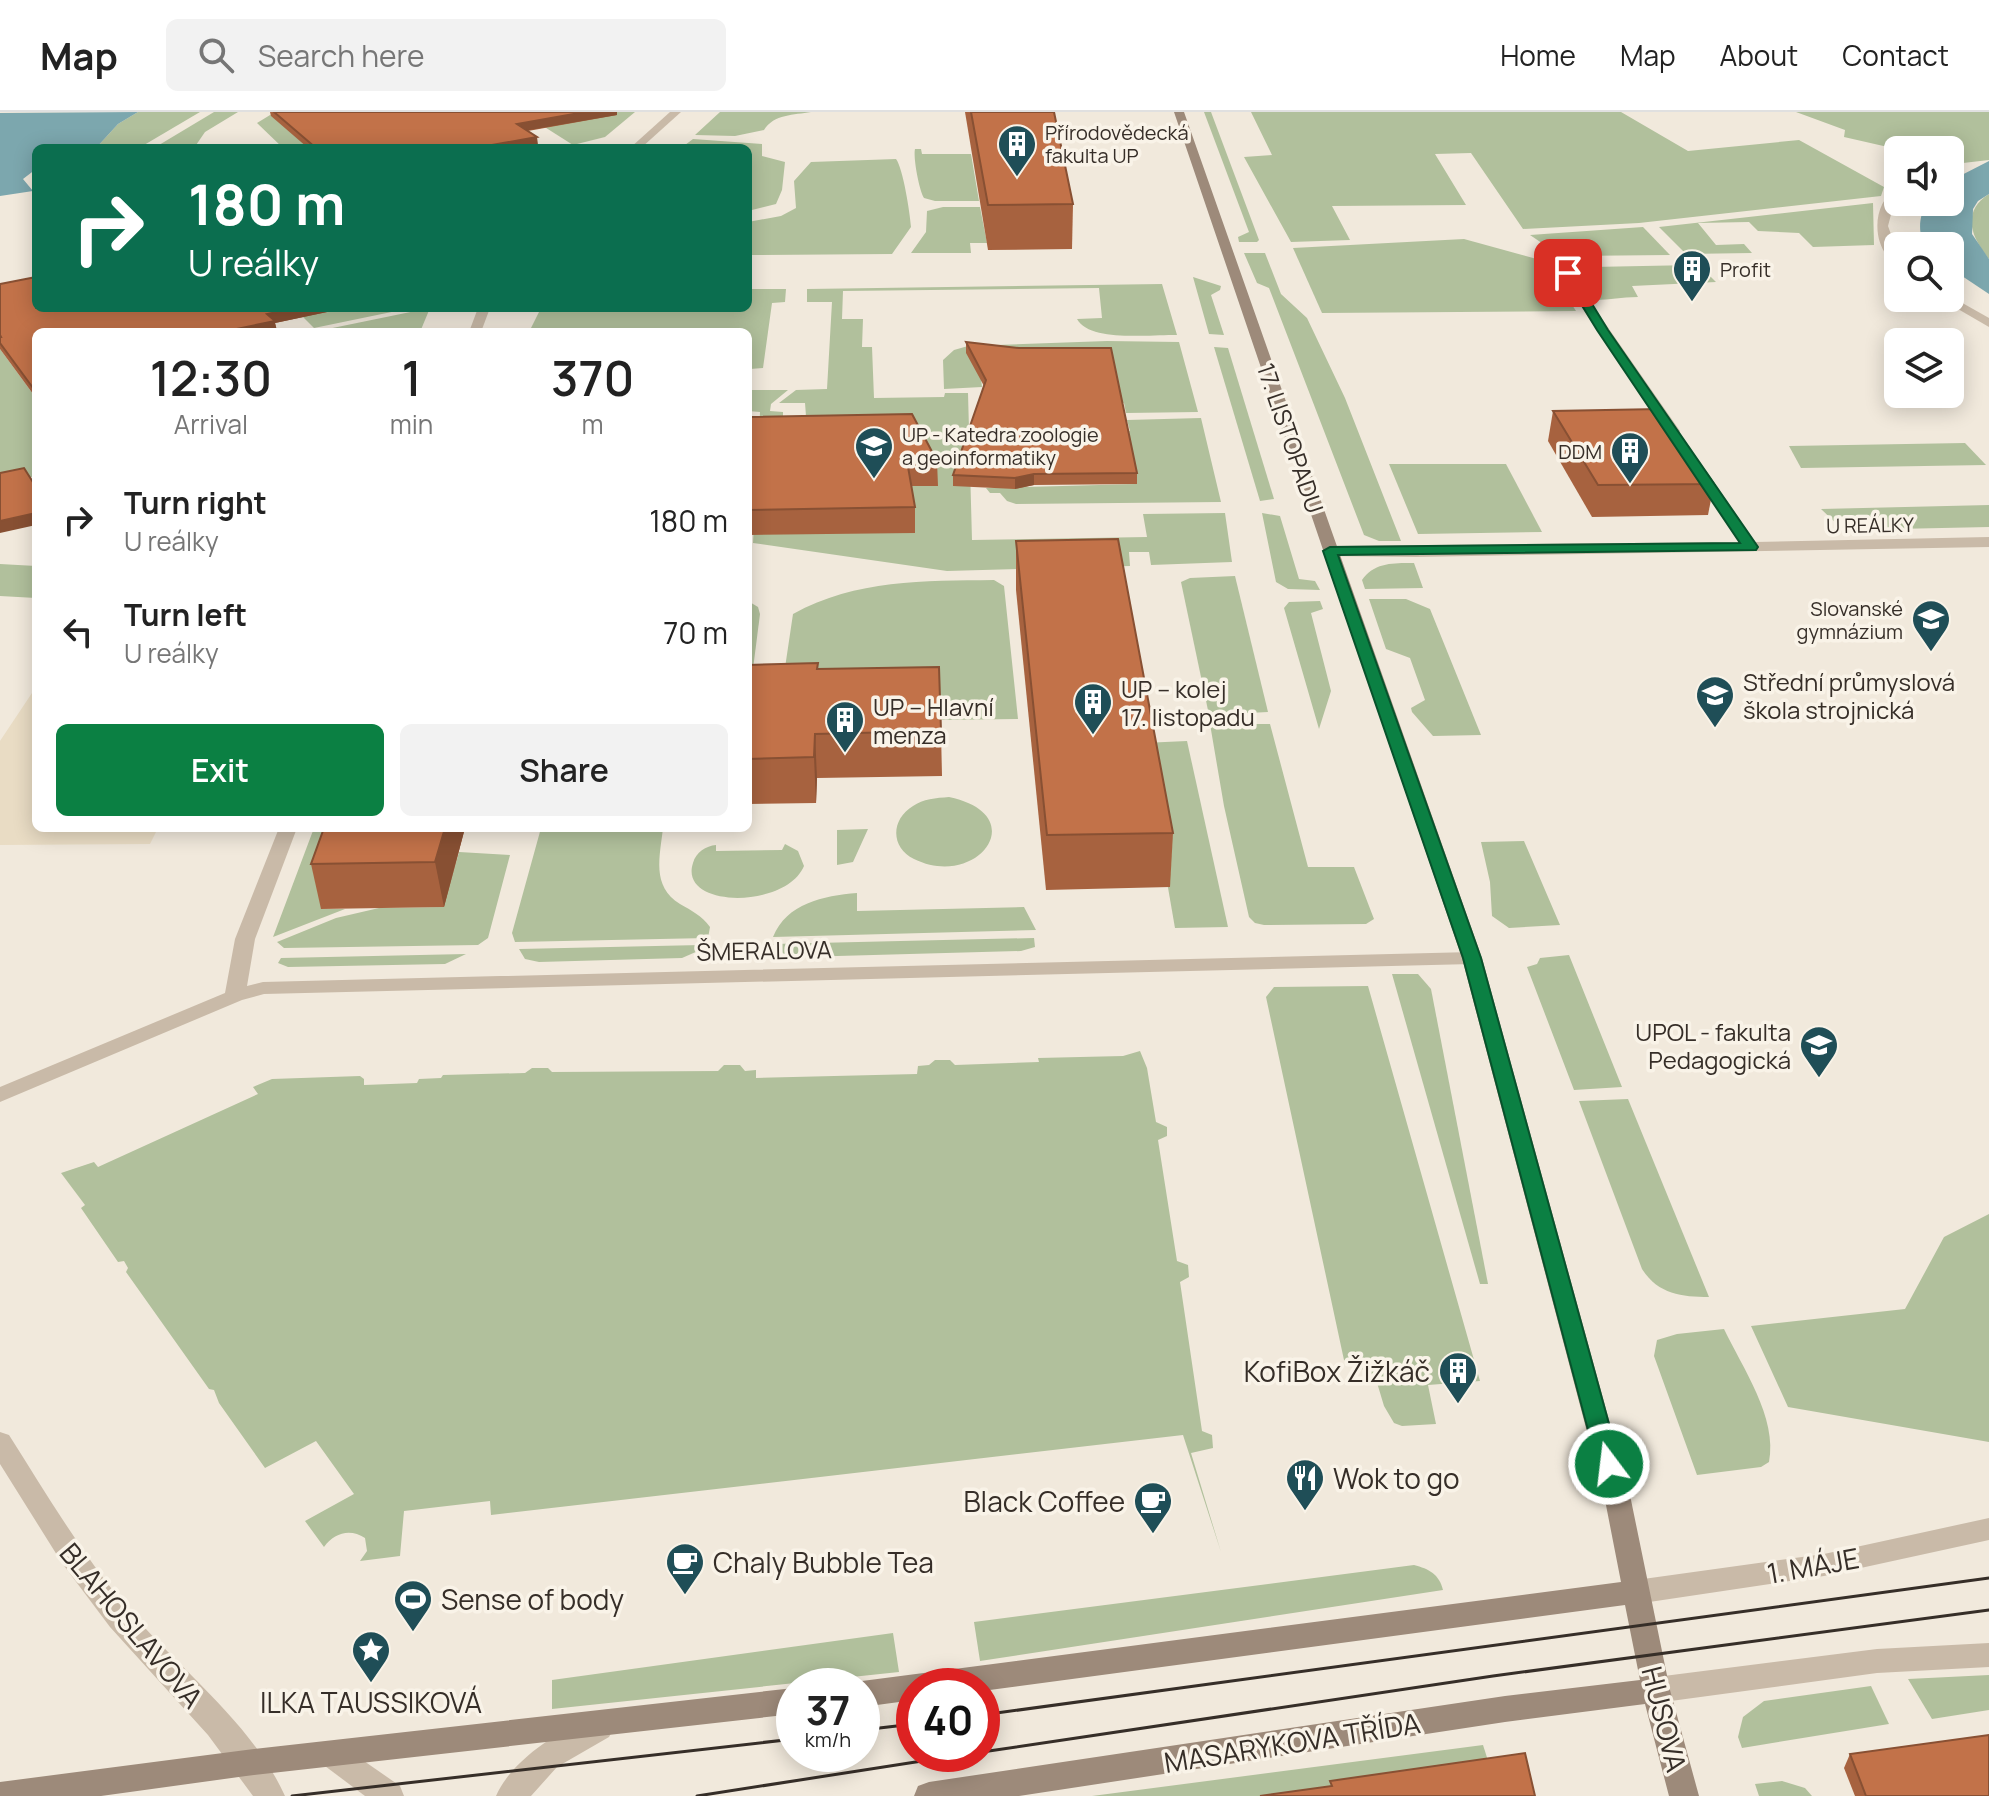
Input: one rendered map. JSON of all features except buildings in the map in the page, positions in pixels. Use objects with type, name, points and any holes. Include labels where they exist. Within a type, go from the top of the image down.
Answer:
[{"type":"street","points":[[640,144],[676,112]]},
{"type":"street","name":"17. LISTOPADU","points":[[1179,112],[1472,958],[1618,1500],[1646,1642]]},
{"type":"street","points":[[1884,214],[1884,240]]},
{"type":"street","points":[[1569,263],[1568,273],[1578,293],[1679,441]]},
{"type":"street","points":[[1964,309],[1989,323]]},
{"type":"street","points":[[1687,453],[1751,547]]},
{"type":"street","name":"U REÁLKY","points":[[1330,551],[1989,542]]},
{"type":"street","points":[[0,1095],[235,996],[245,939],[286,832]]},
{"type":"street","name":"ŠMERALOVA","points":[[235,996],[263,988],[291,987],[1472,958]]},
{"type":"street","name":"BLAHOSLAVOVA","points":[[0,1442],[86,1577],[246,1763],[270,1796]]},
{"type":"street","name":"1. MÁJE","points":[[1636,1592],[1824,1565],[1989,1529]]},
{"type":"street","points":[[1000,1676],[1636,1592]]},
{"type":"street","name":"HUSOVA","points":[[1646,1642],[1684,1796]]},
{"type":"street","points":[[1656,1690],[1877,1661],[1989,1655]]},
{"type":"street","name":"MASARYKOVA TŘÍDA","points":[[929,1796],[1505,1709],[1656,1690]]},
{"type":"street","points":[[0,1796],[246,1763],[776,1703]]},
{"type":"street","points":[[511,1796],[547,1758],[588,1732],[618,1721]]},
{"type":"street","points":[[331,1754],[389,1796]]},
{"type":"green space","points":[[138,112],[200,112],[146,144],[100,144],[118,124]]},
{"type":"green space","points":[[214,112],[238,112],[205,132],[197,144],[161,144]]},
{"type":"green space","points":[[275,112],[304,144],[279,144],[257,123]]},
{"type":"green space","points":[[635,112],[605,137],[577,144],[571,144],[532,119]]},
{"type":"green space","points":[[720,112],[811,112],[785,116],[773,121],[764,130],[735,136],[695,135]]},
{"type":"green space","points":[[1204,112],[1211,112],[1259,240],[1257,242],[1239,242],[1238,237],[1249,232]]},
{"type":"green space","points":[[1251,112],[1621,112],[1688,151],[1799,140],[1884,187],[1881,196],[1639,223],[1523,229],[1471,153],[1435,154],[1466,205],[1332,206],[1350,240],[1291,242],[1244,157],[1272,155]]},
{"type":"green space","points":[[1796,112],[1989,112],[1989,160],[1964,163],[1964,136],[1884,136],[1884,146],[1844,137],[1845,130]]},
{"type":"green space","points":[[693,139],[762,144],[762,156],[785,162],[782,190],[776,204],[752,210],[752,144],[686,144]]},
{"type":"green space","points":[[915,149],[921,149],[922,154],[971,154],[979,201],[924,198],[917,174]]},
{"type":"green space","points":[[896,159],[904,181],[911,227],[892,254],[752,255],[752,221],[781,216],[796,208],[794,181],[811,162]]},
{"type":"green space","points":[[1989,194],[1989,259],[1977,242],[1972,217],[1980,201]]},
{"type":"green space","points":[[1873,203],[1874,245],[1813,247],[1799,233],[1758,231],[1749,222],[1698,223],[1716,245],[1744,244],[1752,253],[1686,254],[1659,227]]},
{"type":"green space","points":[[943,207],[980,207],[987,243],[970,243],[971,253],[911,253],[926,232],[927,211]]},
{"type":"green space","points":[[1643,227],[1670,255],[1569,256],[1558,254],[1530,235]]},
{"type":"green space","points":[[1464,239],[1544,261],[1576,311],[1322,313],[1293,248]]},
{"type":"green space","points":[[1244,253],[1265,253],[1281,294],[1307,318],[1345,398],[1401,541],[1379,541],[1364,535],[1269,288],[1257,283]]},
{"type":"green space","points":[[1694,265],[1700,273],[1707,273],[1716,282],[1632,286],[1638,297],[1600,300],[1594,300],[1577,272],[1592,267]]},
{"type":"green space","points":[[1193,277],[1221,286],[1211,295],[1224,335],[1209,334]]},
{"type":"green space","points":[[1162,284],[1177,335],[1108,334],[1084,327],[1077,319],[1102,318],[1099,288],[843,291],[842,319],[863,319],[862,347],[872,347],[874,398],[944,397],[945,393],[968,393],[972,540],[1147,537],[1143,514],[1225,513],[1232,562],[1151,565],[1149,552],[1129,552],[1130,566],[947,571],[753,543],[760,412],[752,411],[752,390],[788,390],[771,404],[770,411],[783,412],[783,416],[806,416],[805,403],[779,403],[796,390],[827,389],[832,302],[807,302],[807,289]]},
{"type":"green space","points":[[752,289],[786,289],[785,302],[772,303],[763,368],[752,369],[752,328],[531,328],[539,312],[752,312]]},
{"type":"green space","points":[[298,312],[392,312],[314,328]]},
{"type":"green space","points":[[410,312],[428,312],[422,328],[332,328]]},
{"type":"green space","points":[[1179,342],[1198,412],[1126,413],[1124,403],[981,378],[982,387],[944,389],[943,360],[954,350],[968,346]]},
{"type":"green space","points":[[1214,347],[1228,348],[1274,499],[1260,501]]},
{"type":"green space","points":[[0,349],[32,393],[32,477],[0,484]]},
{"type":"green space","points":[[1201,418],[1221,502],[1016,504],[1007,501],[1000,493],[990,493],[986,488],[1136,484],[1121,432],[1130,431],[1127,420]]},
{"type":"green space","points":[[1965,443],[1986,465],[1801,468],[1789,446]]},
{"type":"green space","points":[[1389,464],[1506,464],[1542,532],[1418,534]]},
{"type":"green space","points":[[1989,505],[1989,527],[1848,530],[1840,527],[1821,509]]},
{"type":"green space","points":[[1262,513],[1280,516],[1299,579],[1315,581],[1320,590],[1288,589],[1276,582]]},
{"type":"green space","points":[[1414,563],[1423,588],[1365,589],[1362,580],[1373,570],[1385,565]]},
{"type":"green space","points":[[0,564],[32,566],[32,598],[0,596]]},
{"type":"green space","points":[[1235,576],[1268,712],[1209,715],[1181,582],[1190,578]]},
{"type":"green space","points":[[994,580],[1004,586],[1018,719],[939,720],[779,708],[793,614],[841,594],[866,588],[916,582]]},
{"type":"green space","points":[[1369,599],[1406,599],[1430,609],[1481,735],[1433,736],[1412,712],[1411,708],[1425,700],[1410,658],[1386,649]]},
{"type":"green space","points":[[1320,601],[1323,609],[1311,613],[1331,691],[1319,729],[1284,608],[1289,602]]},
{"type":"green space","points":[[752,603],[758,607],[760,614],[752,677]]},
{"type":"green space","points":[[1210,724],[1270,724],[1308,867],[1354,867],[1374,919],[1366,924],[1264,925],[1255,923],[1249,917],[1224,806]]},
{"type":"green space","points":[[1187,741],[1228,927],[1175,928],[1143,743]]},
{"type":"green space","points":[[949,797],[974,806],[988,819],[992,833],[987,846],[975,858],[958,865],[937,866],[906,854],[896,834],[905,812],[921,802]]},
{"type":"green space","points":[[868,829],[853,862],[837,865],[837,830]]},
{"type":"green space","points":[[312,832],[349,832],[322,909],[345,909],[273,937]]},
{"type":"green space","points":[[540,832],[662,832],[659,860],[665,888],[671,897],[710,927],[708,938],[515,942],[512,933]]},
{"type":"green space","points":[[1524,841],[1560,925],[1509,928],[1492,916],[1490,882],[1481,842]]},
{"type":"green space","points":[[785,844],[798,851],[804,866],[793,880],[777,890],[757,896],[717,896],[701,889],[693,878],[694,859],[709,847],[716,845],[716,851],[782,850]]},
{"type":"green space","points":[[459,852],[510,855],[488,938],[478,945],[284,948],[277,942],[336,918],[379,908],[443,907]]},
{"type":"green space","points":[[857,893],[857,911],[1024,907],[1036,930],[773,937],[787,916],[808,903]]},
{"type":"green space","points":[[1034,938],[1035,947],[1021,951],[801,957],[784,954],[773,944]]},
{"type":"green space","points":[[701,945],[698,951],[682,958],[539,962],[525,959],[519,949]]},
{"type":"green space","points":[[466,954],[445,964],[288,967],[278,963],[281,958]]},
{"type":"green space","points":[[1569,955],[1622,1087],[1574,1090],[1527,967],[1537,964],[1540,958]]},
{"type":"green space","points":[[1392,974],[1418,974],[1431,989],[1488,1284],[1480,1284]]},
{"type":"green space","points":[[1368,986],[1480,1381],[1428,1385],[1436,1424],[1402,1426],[1394,1423],[1384,1406],[1375,1376],[1344,1360],[1266,997],[1274,987]]},
{"type":"green space","points":[[1140,1051],[1147,1068],[1156,1122],[1167,1127],[1167,1136],[1158,1140],[1177,1261],[1188,1265],[1189,1277],[1180,1282],[1202,1431],[1212,1435],[1213,1448],[1191,1453],[1221,1552],[1183,1435],[491,1515],[490,1501],[404,1511],[400,1556],[360,1561],[367,1551],[365,1538],[354,1533],[343,1534],[324,1547],[305,1521],[354,1494],[316,1441],[265,1468],[219,1403],[214,1390],[209,1389],[126,1272],[128,1268],[124,1261],[118,1262],[81,1208],[85,1205],[61,1173],[94,1162],[98,1167],[258,1094],[253,1087],[272,1079],[360,1076],[364,1079],[364,1085],[417,1083],[419,1079],[441,1078],[443,1075],[525,1073],[532,1068],[548,1068],[552,1072],[718,1071],[724,1065],[740,1065],[745,1071],[756,1070],[756,1078],[917,1074],[918,1066],[929,1065],[935,1060],[950,1060],[955,1065],[1039,1062],[1038,1058],[1123,1056]]},
{"type":"green space","points":[[1628,1099],[1709,1297],[1689,1296],[1663,1289],[1642,1269],[1579,1101]]},
{"type":"green space","points":[[1989,1214],[1989,1442],[1788,1407],[1751,1326],[1905,1309],[1944,1237]]},
{"type":"green space","points":[[1724,1329],[1757,1393],[1768,1428],[1769,1462],[1761,1467],[1697,1475],[1654,1356],[1657,1340],[1677,1334]]},
{"type":"green space","points":[[1414,1565],[1433,1573],[1443,1590],[980,1661],[974,1622]]},
{"type":"green space","points":[[893,1633],[898,1668],[896,1672],[880,1674],[880,1668],[776,1668],[776,1685],[552,1709],[552,1680]]},
{"type":"green space","points":[[1989,1675],[1989,1710],[1932,1719],[1908,1679]]},
{"type":"green space","points":[[1871,1686],[1889,1724],[1742,1748],[1738,1737],[1743,1717],[1764,1701]]},
{"type":"green space","points":[[1483,1745],[1491,1770],[1341,1796],[1092,1796]]},
{"type":"green space","points":[[1782,1781],[1805,1788],[1812,1796],[1759,1796],[1755,1784]]},
{"type":"shaded area","points":[[32,693],[32,832],[156,832],[150,844],[0,845],[0,741]]},
{"type":"water","points":[[138,112],[118,124],[100,144],[32,144],[32,172],[23,179],[32,191],[0,196],[0,113]]},
{"type":"water","points":[[1989,161],[1989,194],[1978,201],[1973,209],[1972,234],[1989,259],[1989,294],[1964,277],[1964,232],[1921,232],[1922,216],[1964,216],[1964,174]]},
{"type":"tram line","points":[[1000,1713],[1989,1578]]},
{"type":"tram line","points":[[1000,1749],[1493,1676],[1989,1610]]},
{"type":"tram line","points":[[880,1728],[896,1726]]},
{"type":"tram line","points":[[292,1796],[776,1741]]},
{"type":"tram line","points":[[697,1796],[896,1765]]},
{"type":"place","name":"Přírodovědecká fakulta UP","points":[[1017,178]]},
{"type":"place","name":"Profit","points":[[1692,303]]},
{"type":"place","name":"UP - Katedra zoologie a geoinformatiky","points":[[874,480]]},
{"type":"place","name":"DDM","points":[[1630,485]]},
{"type":"place","name":"Slovanské gymnázium","points":[[1931,653]]},
{"type":"place","name":"Střední průmyslová škola strojnická","points":[[1715,729]]},
{"type":"place","name":"UP – kolej 17. listopadu","points":[[1093,736]]},
{"type":"place","name":"UP – Hlavní menza","points":[[845,754]]},
{"type":"place","name":"UPOL - fakulta Pedagogická","points":[[1819,1079]]},
{"type":"place","name":"KofiBox Žižkáč","points":[[1458,1405]]},
{"type":"place","name":"Wok to go","points":[[1305,1512]]},
{"type":"place","name":"Black Coffee","points":[[1153,1535]]},
{"type":"place","name":"Chaly Bubble Tea","points":[[685,1596]]},
{"type":"place","name":"Sense of body","points":[[413,1633]]},
{"type":"place","name":"ILKA TAUSSIKOVÁ","points":[[371,1684]]},
{"type":"route","points":[[1568,273],[1602,330],[1751,547],[1330,551],[1472,958],[1609,1464]]}]
